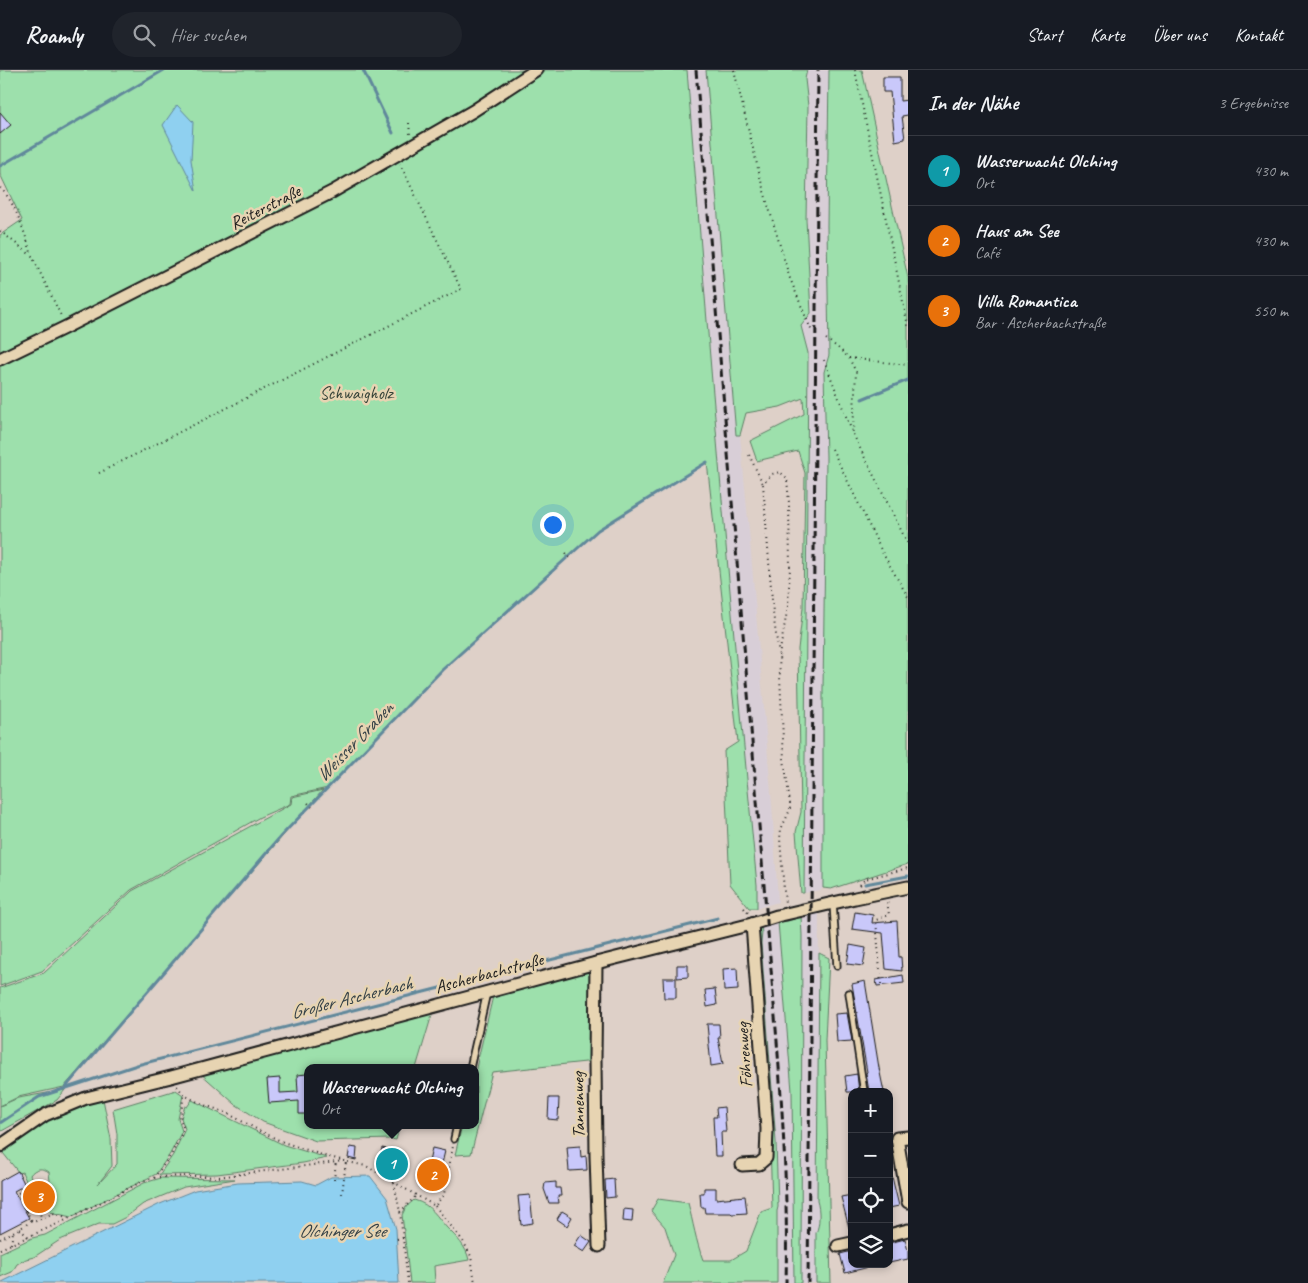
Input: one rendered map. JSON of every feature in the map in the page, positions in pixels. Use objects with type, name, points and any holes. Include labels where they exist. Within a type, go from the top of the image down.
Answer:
[{"type":"street","name":"Reiterstraße","points":[[0,359],[332,192],[473,111],[536,70]]},
{"type":"street","name":"Ascherbachstraße","points":[[0,1146],[44,1115],[86,1098],[596,963],[750,919],[786,914],[885,892],[908,890]]},
{"type":"street","name":"Föhrenweg","points":[[742,1165],[759,1164],[766,1158],[767,1129],[750,919]]},
{"type":"street","name":"Tannenweg","points":[[596,963],[596,1156],[599,1246]]},
{"type":"street","points":[[898,1135],[908,1202]]},
{"type":"street","points":[[893,1233],[908,1230]]},
{"type":"street","points":[[838,1246],[848,1244]]},
{"type":"lane","points":[[828,904],[837,966]]},
{"type":"lane","points":[[471,1064],[487,992]]},
{"type":"lane","points":[[849,993],[863,1088]]},
{"type":"lane","points":[[454,1139],[456,1129]]},
{"type":"path","points":[[734,70],[761,181],[789,276],[812,332]]},
{"type":"path","points":[[856,70],[908,326]]},
{"type":"path","points":[[99,473],[461,290],[396,155]]},
{"type":"path","points":[[0,188],[14,208],[32,256],[66,327]]},
{"type":"path","points":[[0,232],[32,256]]},
{"type":"path","points":[[826,339],[849,358],[856,372],[853,434]]},
{"type":"path","points":[[849,358],[908,365]]},
{"type":"path","points":[[824,360],[853,434],[908,544]]},
{"type":"path","points":[[832,448],[882,552],[908,597]]},
{"type":"path","points":[[749,455],[763,484],[773,614],[779,656],[784,759],[790,803],[790,810],[781,829],[780,839],[786,914]]},
{"type":"path","points":[[763,484],[772,474],[780,472],[787,478],[790,558],[788,606],[779,656]]},
{"type":"path","points":[[566,553],[571,559]]},
{"type":"path","points":[[308,803],[312,807]]},
{"type":"path","points":[[865,879],[908,868]]},
{"type":"path","points":[[881,984],[876,920],[889,915],[885,892]]},
{"type":"path","points":[[744,908],[750,919]]},
{"type":"path","points":[[171,1077],[172,1081],[184,1095],[204,1105],[226,1112],[283,1142],[325,1156],[366,1166],[435,1206],[463,1241],[471,1256],[475,1283]]},
{"type":"path","points":[[154,1178],[171,1155],[184,1129],[180,1119],[184,1095]]},
{"type":"path","points":[[435,1206],[444,1194],[454,1139]]},
{"type":"path","points":[[334,1180],[336,1161]]},
{"type":"path","points":[[0,1249],[71,1218],[143,1181],[154,1178],[218,1177],[345,1161]]},
{"type":"path","points":[[342,1194],[345,1161]]},
{"type":"path","points":[[394,1183],[400,1212],[408,1283]]},
{"type":"path","points":[[31,1220],[18,1193],[27,1188],[42,1218]]},
{"type":"path","points":[[22,1203],[40,1193]]},
{"type":"path","points":[[400,1212],[416,1195]]},
{"type":"path","points":[[27,1212],[46,1203]]},
{"type":"path","points":[[31,1220],[34,1222],[53,1213],[71,1218]]},
{"type":"path","points":[[0,1239],[20,1229],[31,1220]]},
{"type":"path","points":[[20,1229],[28,1238]]},
{"type":"path","points":[[11,1245],[13,1232]]},
{"type":"path","points":[[397,1239],[402,1238]]},
{"type":"shaded area","points":[[687,70],[706,70],[736,435],[740,435],[750,541],[772,805],[778,902],[757,908],[757,885],[738,686]]},
{"type":"shaded area","points":[[807,70],[829,70],[827,226],[829,355],[824,372],[826,458],[823,888],[804,893],[808,353],[801,326],[811,313],[806,218],[808,106],[805,79]]},
{"type":"shaded area","points":[[819,910],[817,1201],[819,1206],[818,1229],[816,1233],[816,1283],[801,1283],[801,916]]},
{"type":"shaded area","points":[[778,922],[792,1091],[794,1283],[777,1283],[778,1207],[776,1142],[761,943],[761,927]]},
{"type":"green space","name":"Schwaigholz","points":[[0,70],[687,70],[720,478],[757,885],[757,908],[749,908],[730,884],[724,751],[738,742],[707,462],[598,530],[442,670],[328,788],[291,796],[290,804],[260,817],[131,890],[42,971],[0,986],[0,235],[22,220],[0,174]]},
{"type":"green space","points":[[706,70],[807,70],[805,79],[808,106],[806,219],[811,313],[801,326],[808,353],[804,893],[801,893],[796,832],[801,812],[798,649],[803,608],[805,473],[798,451],[757,461],[750,441],[804,414],[803,398],[780,407],[746,413],[740,435],[736,435]]},
{"type":"green space","points":[[829,70],[862,70],[908,278],[908,864],[831,889],[823,888],[826,458],[824,372],[829,355],[827,226]]},
{"type":"green space","points":[[323,790],[64,1087],[18,1097],[0,1106],[0,988],[44,973],[132,891],[291,804],[292,797]]},
{"type":"green space","points":[[801,916],[801,1283],[794,1283],[792,1091],[778,922],[788,921]]},
{"type":"green space","points":[[761,927],[776,1142],[778,1207],[777,1283],[663,1283],[674,1255],[665,1227],[651,1211],[658,1199],[688,1203],[703,1260],[731,1260],[746,1251],[761,1212],[772,1208],[770,1141],[755,932]]},
{"type":"green space","points":[[819,953],[829,958],[825,1040],[831,1283],[816,1283],[816,1233],[819,1217],[817,1201]]},
{"type":"green space","points":[[595,969],[595,1061],[492,1072],[479,1123],[479,1064],[477,1064],[493,996]]},
{"type":"green space","points":[[433,1011],[417,1064],[304,1064],[304,1129],[399,1129],[396,1140],[316,1141],[263,1122],[235,1104],[199,1072]]},
{"type":"green space","points":[[65,1090],[57,1100],[0,1132],[0,1106],[18,1098]]},
{"type":"green space","points":[[176,1090],[183,1095],[178,1119],[182,1131],[170,1154],[156,1174],[71,1217],[50,1212],[41,1191],[50,1181],[49,1172],[41,1169],[34,1171],[30,1175],[33,1182],[28,1185],[22,1172],[19,1173],[3,1153],[1,1145],[45,1115],[102,1094],[111,1139],[112,1166],[98,1184],[117,1164],[117,1134],[113,1109]]},
{"type":"green space","points":[[192,1100],[284,1145],[327,1158],[217,1174],[159,1175],[173,1155],[185,1129],[181,1118],[185,1106],[187,1107]]},
{"type":"green space","points":[[461,1129],[477,1129],[471,1154],[455,1155]]},
{"type":"green space","points":[[161,1178],[235,1179],[184,1187],[143,1204],[126,1217],[112,1224],[99,1224],[60,1240],[34,1257],[17,1264],[12,1272],[0,1277],[0,1253],[32,1238],[45,1235],[144,1183]]},
{"type":"green space","points":[[414,1200],[433,1211],[461,1242],[469,1260],[434,1266],[435,1283],[410,1283],[402,1215],[406,1207]]},
{"type":"water","points":[[177,105],[193,122],[191,160],[196,191],[163,125]]},
{"type":"water","name":"Olchinger See","points":[[370,1176],[387,1198],[396,1229],[399,1283],[0,1283],[160,1204],[195,1190],[238,1183],[302,1181],[316,1185],[331,1177]]},
{"type":"building","points":[[883,77],[900,77],[900,101],[908,100],[908,115],[902,116],[905,139],[895,141],[890,92],[883,92]]},
{"type":"building","points":[[0,112],[11,125],[0,134]]},
{"type":"building","points":[[855,912],[873,915],[872,923],[897,921],[899,957],[901,957],[902,971],[886,969],[883,933],[852,929]]},
{"type":"building","points":[[850,945],[866,948],[863,966],[847,964]]},
{"type":"building","points":[[677,965],[688,965],[688,977],[677,978]]},
{"type":"building","points":[[737,968],[738,990],[724,991],[723,969]]},
{"type":"building","points":[[903,975],[904,983],[877,986],[876,980]]},
{"type":"building","points":[[663,978],[676,978],[676,998],[664,998]]},
{"type":"building","points":[[865,981],[883,1088],[868,1088],[852,984]]},
{"type":"building","points":[[715,989],[717,1005],[707,1007],[705,990]]},
{"type":"building","points":[[847,1013],[852,1041],[837,1042],[835,1014]]},
{"type":"building","points":[[707,1024],[719,1024],[720,1038],[718,1038],[723,1064],[711,1066]]},
{"type":"building","points":[[304,1074],[304,1114],[299,1114],[299,1101],[269,1103],[267,1079],[280,1078],[280,1093],[298,1092],[297,1075]]},
{"type":"building","points":[[857,1074],[859,1088],[848,1088],[847,1092],[845,1076]]},
{"type":"building","points":[[549,1098],[559,1098],[558,1120],[548,1119]]},
{"type":"building","points":[[724,1107],[726,1132],[721,1132],[722,1156],[715,1156],[713,1117],[717,1117],[716,1108]]},
{"type":"building","points":[[580,1146],[581,1157],[586,1156],[587,1170],[569,1171],[567,1147]]},
{"type":"building","points":[[350,1147],[357,1148],[356,1160],[348,1158]]},
{"type":"building","points":[[382,1148],[400,1152],[396,1172],[385,1170],[388,1158],[380,1157]]},
{"type":"building","points":[[432,1148],[445,1151],[437,1184],[425,1181]]},
{"type":"building","points":[[18,1171],[25,1185],[14,1191],[29,1218],[0,1233],[0,1181]]},
{"type":"building","points":[[614,1179],[615,1197],[606,1198],[605,1180]]},
{"type":"building","points":[[893,1181],[899,1206],[893,1207]]},
{"type":"building","points":[[556,1182],[556,1188],[560,1188],[561,1196],[558,1196],[559,1203],[549,1203],[544,1189],[545,1183]]},
{"type":"building","points":[[704,1188],[716,1188],[716,1199],[745,1196],[747,1213],[705,1213],[704,1207],[701,1207],[700,1193],[704,1193]]},
{"type":"building","points":[[530,1195],[533,1223],[521,1225],[518,1196]]},
{"type":"building","points":[[848,1196],[848,1224],[841,1197]]},
{"type":"building","points":[[624,1209],[633,1210],[632,1222],[623,1221]]},
{"type":"building","points":[[562,1211],[572,1217],[567,1226],[557,1219]]},
{"type":"building","points":[[581,1235],[591,1242],[584,1252],[574,1246]]},
{"type":"building","points":[[905,1239],[908,1259],[893,1262],[893,1242]]},
{"type":"building","points":[[848,1252],[848,1268],[865,1268],[845,1273],[840,1254]]},
{"type":"waterway","points":[[0,166],[164,70]]},
{"type":"waterway","points":[[363,70],[393,133]]},
{"type":"waterway","name":"Weisser Graben","points":[[862,399],[908,380]]},
{"type":"waterway","name":"Weisser Graben","points":[[65,1088],[281,836],[442,670],[598,530],[707,462]]},
{"type":"waterway","name":"Großer Ascherbach","points":[[865,884],[908,876]]},
{"type":"waterway","name":"Großer Ascherbach","points":[[0,1123],[39,1097],[137,1065],[718,918]]},
{"type":"railway","points":[[696,70],[779,1061],[786,1188],[786,1283]]},
{"type":"railway","points":[[808,1283],[818,70]]},
{"type":"place","name":"Wasserwacht Olching","points":[[392,1164]]},
{"type":"place","name":"Haus am See","points":[[433,1175]]},
{"type":"place","name":"Villa Romantica","points":[[39,1197]]}]
